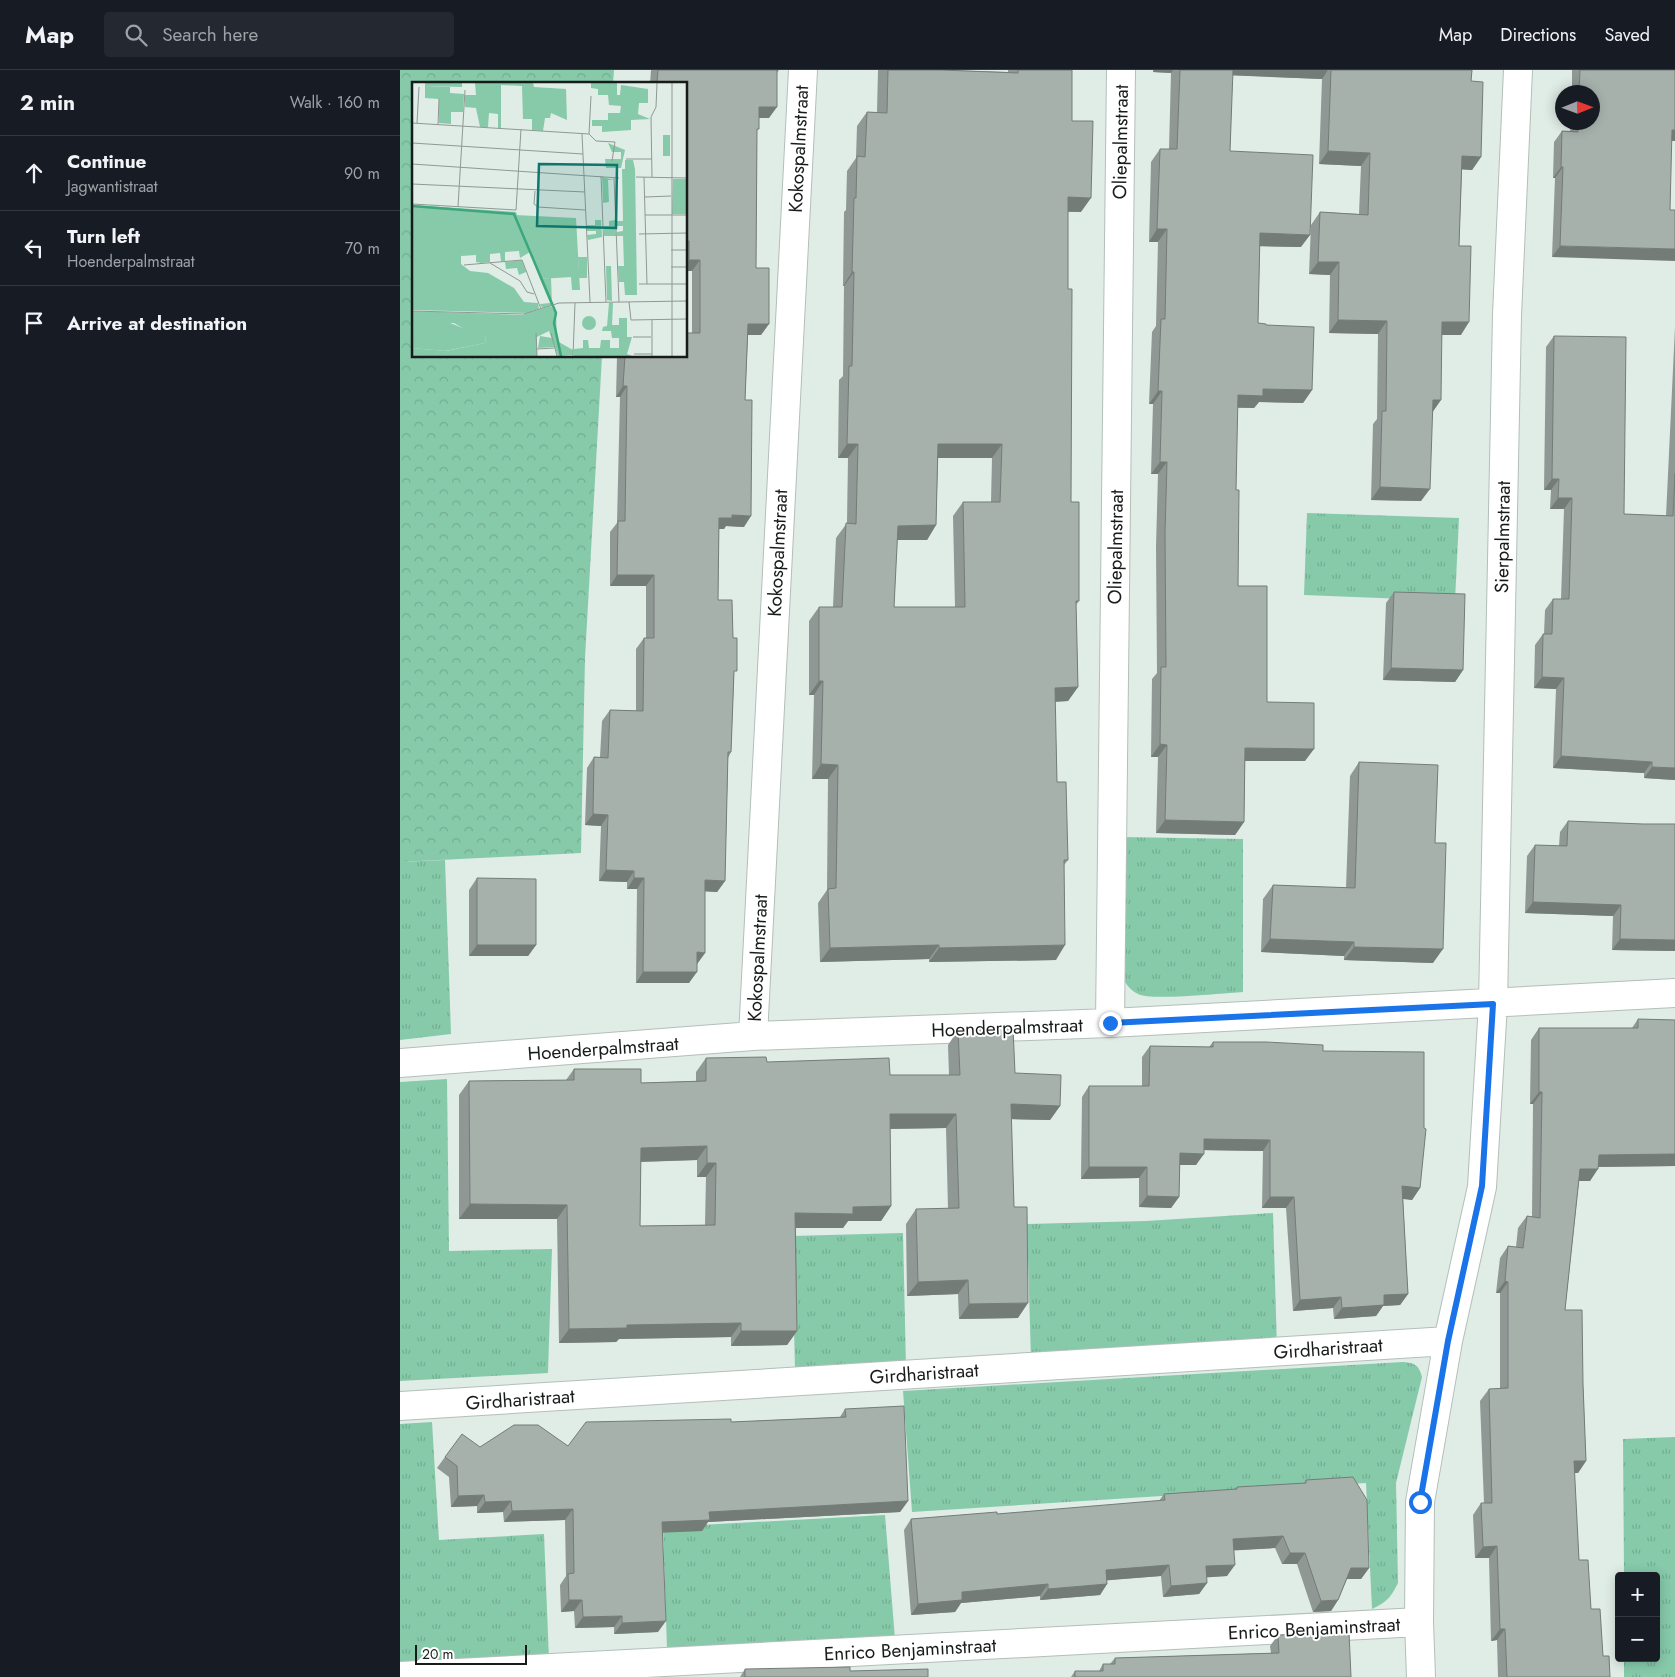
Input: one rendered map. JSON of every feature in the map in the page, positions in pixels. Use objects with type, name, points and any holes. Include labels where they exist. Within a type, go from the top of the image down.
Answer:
[{"type":"street","name":"Kokospalmstraat","points":[[753,1036],[803,70]]},
{"type":"street","name":"Oliepalmstraat","points":[[1110,1023],[1121,70]]},
{"type":"street","name":"Sierpalmstraat","points":[[1421,1677],[1419,1622],[1420,1502],[1448,1341],[1482,1186],[1493,1004],[1507,315],[1518,70]]},
{"type":"street","name":"Hoenderpalmstraat","points":[[400,1063],[753,1036],[1110,1023],[1675,993]]},
{"type":"street","name":"Girdharistraat","points":[[400,1406],[1448,1341]]},
{"type":"street","name":"Enrico Benjaminstraat","points":[[400,1676],[1419,1622]]},
{"type":"green space","points":[[400,70],[614,70],[613,82],[412,82],[412,358],[602,358],[585,658],[581,853],[400,862]]},
{"type":"green space","points":[[1307,513],[1459,518],[1455,601],[1304,595]]},
{"type":"green space","points":[[1121,837],[1243,839],[1243,992],[1157,997],[1138,994],[1128,986],[1120,974]]},
{"type":"green space","points":[[445,860],[451,1034],[400,1040],[400,862]]},
{"type":"green space","points":[[447,1079],[449,1251],[552,1249],[548,1373],[400,1381],[400,1082]]},
{"type":"green space","points":[[1273,1213],[1277,1349],[1031,1359],[1027,1224],[1146,1221]]},
{"type":"green space","points":[[903,1233],[906,1368],[795,1370],[792,1236]]},
{"type":"green space","points":[[1403,1362],[1416,1365],[1422,1377],[1396,1483],[1398,1583],[1388,1599],[1372,1609],[1366,1483],[912,1512],[903,1391]]},
{"type":"green space","points":[[432,1422],[439,1540],[544,1534],[549,1660],[400,1665],[400,1424]]},
{"type":"green space","points":[[1675,1437],[1675,1677],[1624,1677],[1624,1662],[1660,1662],[1660,1572],[1624,1572],[1623,1439]]},
{"type":"green space","points":[[885,1515],[895,1639],[667,1649],[663,1527]]},
{"type":"building","points":[[658,70],[777,70],[777,107],[759,107],[759,129],[757,129],[756,268],[769,268],[769,324],[748,324],[745,400],[752,400],[751,516],[732,515],[732,518],[719,518],[718,600],[732,600],[733,638],[737,638],[737,671],[734,671],[731,752],[728,752],[725,881],[705,880],[705,953],[697,952],[697,972],[643,972],[644,878],[634,878],[634,871],[606,870],[608,815],[593,814],[594,757],[608,758],[610,710],[643,711],[644,638],[654,638],[654,575],[617,575],[618,521],[625,521],[627,386],[623,386],[625,358],[688,358],[688,333],[700,333],[700,260],[689,260],[688,241],[688,82],[657,82]]},
{"type":"building","points":[[888,70],[1018,73],[1018,70],[1072,70],[1072,121],[1093,121],[1091,198],[1068,197],[1068,289],[1072,289],[1071,502],[1079,502],[1079,601],[1076,601],[1078,687],[1055,688],[1057,782],[1066,782],[1068,860],[1064,860],[1065,945],[939,948],[939,945],[830,948],[828,889],[836,888],[838,765],[821,764],[823,681],[819,681],[819,607],[842,607],[846,523],[856,524],[858,444],[847,444],[849,366],[852,366],[854,272],[852,272],[857,156],[865,157],[867,112],[887,113]],"holes":[[[938,444],[1002,444],[1000,502],[963,502],[965,607],[894,607],[898,526],[936,525]]]},
{"type":"building","points":[[1180,70],[1233,70],[1230,151],[1313,155],[1310,235],[1260,233],[1258,323],[1314,327],[1312,390],[1263,389],[1263,396],[1238,395],[1236,490],[1239,490],[1238,586],[1267,586],[1267,702],[1314,703],[1314,749],[1245,748],[1244,822],[1165,820],[1167,745],[1160,744],[1161,667],[1166,667],[1165,534],[1167,462],[1160,462],[1162,391],[1158,391],[1161,319],[1165,319],[1167,229],[1157,229],[1160,149],[1177,149]]},
{"type":"building","points":[[1331,70],[1472,70],[1471,81],[1483,82],[1481,157],[1462,156],[1459,246],[1471,246],[1469,322],[1442,322],[1441,400],[1433,400],[1430,489],[1380,487],[1382,411],[1386,411],[1387,321],[1338,320],[1339,262],[1318,262],[1320,212],[1368,215],[1370,153],[1328,151]]},
{"type":"building","points":[[1580,70],[1675,70],[1675,130],[1672,130],[1670,210],[1675,210],[1675,249],[1560,246],[1563,167],[1561,167],[1562,131],[1600,130],[1600,85],[1579,85]]},
{"type":"building","points":[[1554,336],[1626,337],[1624,514],[1673,516],[1675,473],[1675,768],[1652,767],[1652,762],[1561,756],[1564,678],[1542,677],[1543,634],[1552,634],[1553,599],[1569,599],[1572,498],[1558,498],[1559,479],[1552,479]]},
{"type":"building","points":[[1394,592],[1465,594],[1463,670],[1391,668]]},
{"type":"building","points":[[1359,762],[1438,765],[1435,843],[1446,843],[1443,949],[1354,947],[1354,942],[1270,939],[1273,885],[1355,888]]},
{"type":"building","points":[[1568,821],[1675,824],[1675,940],[1620,939],[1621,905],[1533,902],[1535,845],[1567,846]]},
{"type":"building","points":[[477,878],[536,879],[536,945],[477,945]]},
{"type":"building","points":[[1638,1019],[1675,1020],[1675,1154],[1599,1155],[1598,1169],[1580,1169],[1565,1310],[1582,1310],[1586,1461],[1574,1461],[1579,1560],[1588,1560],[1591,1609],[1600,1609],[1603,1656],[1609,1656],[1610,1677],[1507,1677],[1505,1629],[1500,1629],[1497,1546],[1483,1547],[1481,1503],[1492,1503],[1489,1389],[1508,1388],[1508,1282],[1505,1281],[1508,1246],[1523,1248],[1527,1216],[1540,1218],[1542,1092],[1539,1092],[1539,1028],[1638,1028]]},
{"type":"building","points":[[1013,1028],[1015,1073],[1061,1075],[1060,1106],[1011,1104],[1014,1207],[1027,1207],[1028,1303],[969,1304],[968,1280],[918,1282],[916,1209],[959,1208],[956,1114],[890,1114],[891,1206],[853,1207],[853,1214],[795,1213],[797,1331],[741,1331],[741,1323],[627,1325],[627,1328],[569,1329],[567,1205],[470,1204],[469,1081],[574,1080],[574,1069],[641,1069],[641,1083],[706,1081],[706,1058],[766,1057],[767,1062],[889,1058],[890,1075],[960,1075],[958,1030]],"holes":[[[707,1146],[707,1163],[716,1163],[715,1225],[640,1226],[641,1148]]]},
{"type":"building","points":[[1213,1042],[1323,1045],[1323,1051],[1424,1052],[1424,1128],[1426,1129],[1420,1188],[1402,1186],[1408,1294],[1384,1295],[1384,1305],[1342,1308],[1341,1297],[1300,1300],[1294,1197],[1270,1197],[1270,1140],[1204,1139],[1204,1154],[1180,1153],[1179,1197],[1147,1196],[1147,1167],[1089,1167],[1089,1086],[1149,1086],[1150,1046],[1213,1047]]},
{"type":"building","points":[[904,1406],[908,1501],[709,1512],[710,1520],[662,1522],[666,1621],[622,1623],[622,1616],[583,1617],[582,1600],[569,1600],[568,1574],[574,1573],[573,1509],[512,1511],[511,1501],[485,1502],[484,1495],[458,1496],[457,1466],[445,1457],[462,1434],[480,1447],[514,1425],[538,1425],[568,1446],[586,1422],[731,1419],[731,1422],[846,1417],[845,1409]]},
{"type":"building","points":[[1353,1477],[1367,1500],[1369,1568],[1351,1568],[1338,1600],[1321,1601],[1305,1553],[1290,1553],[1283,1536],[1233,1539],[1235,1565],[1206,1566],[1207,1583],[1171,1586],[1169,1565],[1106,1570],[1107,1584],[1048,1589],[1048,1584],[962,1592],[962,1600],[918,1604],[911,1519],[1165,1500],[1164,1494],[1306,1483],[1306,1480]]},
{"type":"building","points":[[1349,1632],[1351,1677],[1075,1677],[1075,1671],[1103,1671],[1103,1664],[1115,1664],[1115,1658],[1279,1653],[1278,1635]]},
{"type":"building","points":[[850,1667],[850,1671],[928,1669],[928,1677],[745,1677],[745,1669]]},
{"type":"route","points":[[1110,1023],[1493,1004],[1482,1186],[1448,1341],[1420,1502]]}]
